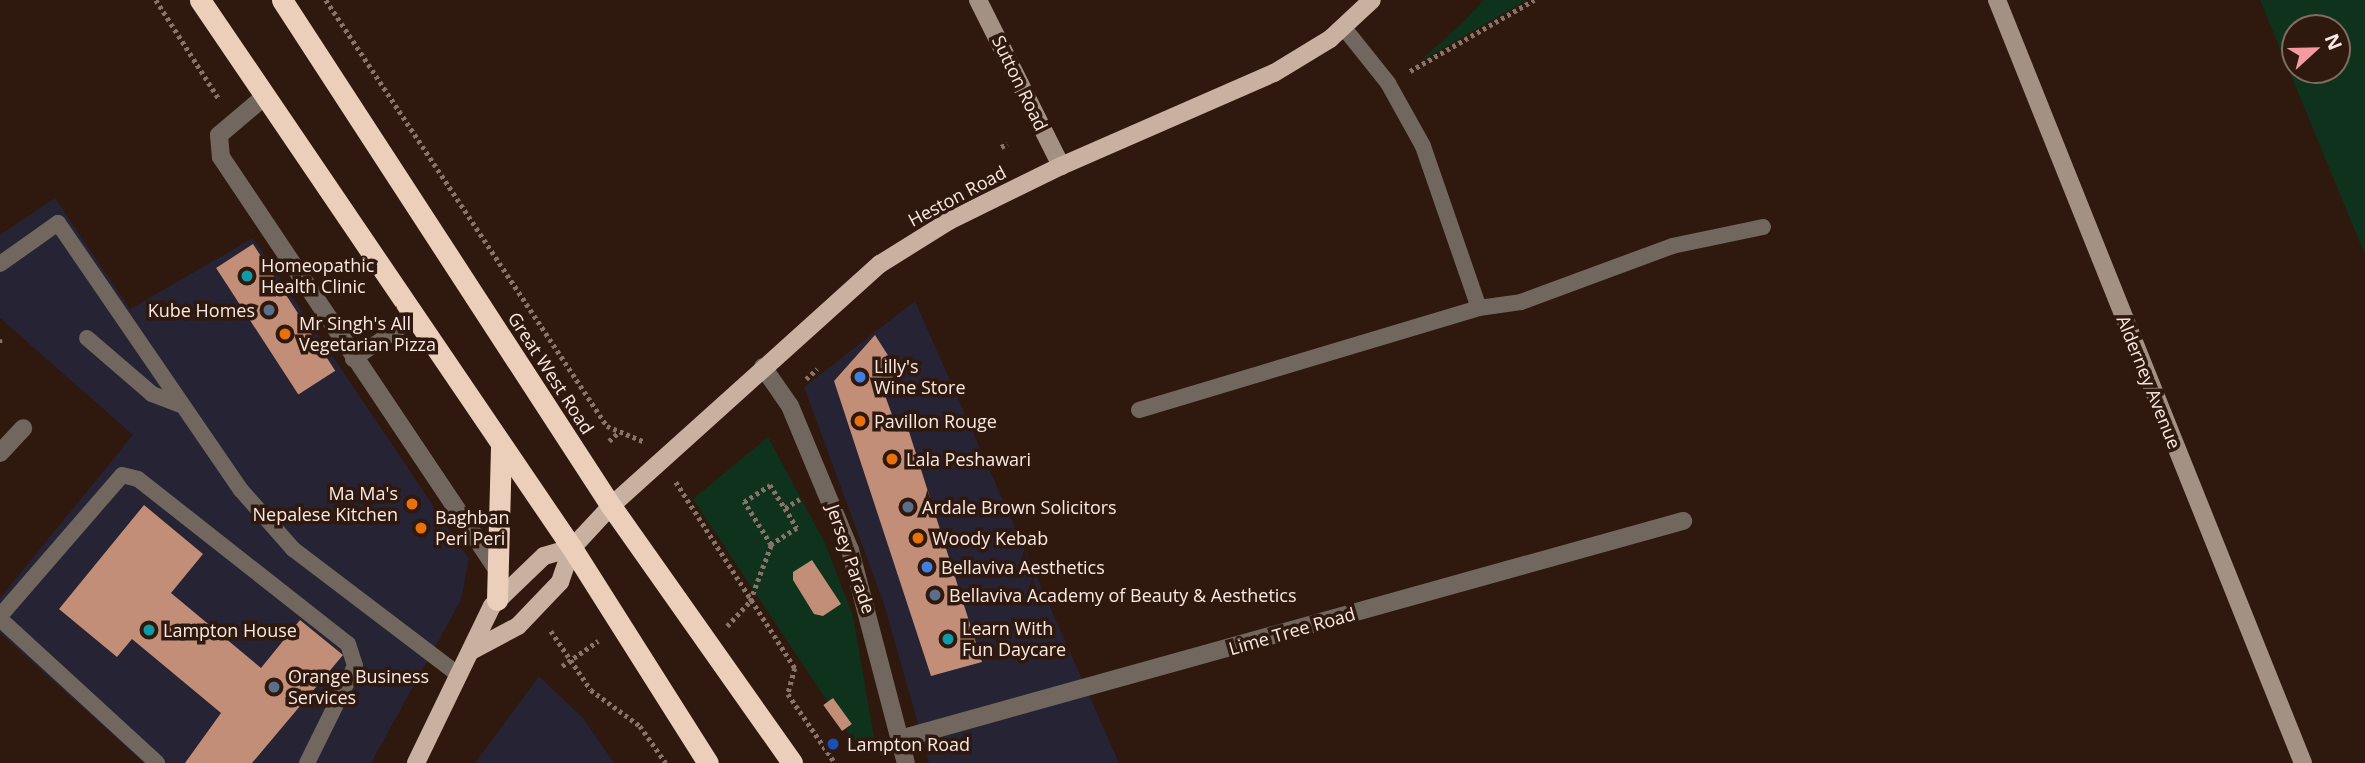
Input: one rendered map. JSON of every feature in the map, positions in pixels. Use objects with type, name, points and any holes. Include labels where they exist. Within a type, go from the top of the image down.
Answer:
[{"type":"highway","points":[[200,0],[572,548],[708,763]]},
{"type":"highway","name":"Great West Road","points":[[282,0],[611,506],[792,763]]},
{"type":"highway","points":[[497,600],[495,567],[504,500],[501,443]]},
{"type":"main road","name":"Heston Road","points":[[572,548],[611,506],[880,264],[949,220],[1061,166],[1274,73],[1344,28],[1372,0]]},
{"type":"main road","points":[[471,651],[518,626],[560,582],[572,548]]},
{"type":"main road","points":[[416,763],[497,600],[544,556],[572,548]]},
{"type":"street","name":"Sutton Road","points":[[978,0],[1061,166]]},
{"type":"street","name":"Alderney Avenue","points":[[1997,0],[2303,763]]},
{"type":"street","points":[[264,97],[231,121],[219,135],[221,157],[353,359],[495,567]]},
{"type":"street","name":"Jersey Parade","points":[[764,367],[790,406],[825,485],[879,645],[906,763]]},
{"type":"street","points":[[0,453],[23,428]]},
{"type":"street","name":"Lime Tree Road","points":[[900,739],[1683,521]]},
{"type":"lane","points":[[1344,28],[1388,83],[1423,146],[1479,308]]},
{"type":"lane","points":[[0,264],[58,223],[241,491],[293,550],[459,675]]},
{"type":"lane","points":[[1139,410],[1479,308],[1521,302],[1672,246],[1763,227]]},
{"type":"lane","points":[[353,359],[417,316]]},
{"type":"lane","points":[[87,338],[152,394],[183,406]]},
{"type":"lane","points":[[157,763],[0,617],[122,475],[138,479],[348,644],[355,666],[307,763]]},
{"type":"path","points":[[156,0],[231,121]]},
{"type":"path","name":"Great West Road","points":[[326,0],[607,426],[642,438]]},
{"type":"path","points":[[1400,76],[1534,0]]},
{"type":"path","points":[[1001,147],[1007,144]]},
{"type":"path","points":[[806,379],[817,369]]},
{"type":"path","points":[[609,441],[620,432]]},
{"type":"path","points":[[729,624],[750,601],[772,545],[797,528],[770,485],[744,502],[772,545]]},
{"type":"path","points":[[785,508],[825,485]]},
{"type":"path","points":[[680,487],[795,668],[788,694],[835,763]]},
{"type":"path","points":[[547,624],[591,690],[640,726],[666,763]]},
{"type":"path","points":[[562,666],[600,640]]},
{"type":"shaded area","points":[[55,198],[130,309],[253,238],[469,559],[461,600],[371,763],[144,763],[0,633],[0,598],[133,435],[0,318],[0,235]]},
{"type":"shaded area","points":[[915,301],[1119,763],[929,763],[885,607],[804,387]]},
{"type":"shaded area","points":[[539,676],[583,718],[614,763],[475,763]]},
{"type":"green space","points":[[1484,0],[1527,0],[1419,62],[1459,26]]},
{"type":"green space","points":[[2260,0],[2365,0],[2365,255],[2295,84],[2351,84],[2351,14],[2281,14],[2281,51]]},
{"type":"green space","points":[[768,437],[825,543],[853,616],[874,737],[859,749],[693,499]]},
{"type":"building","points":[[253,244],[335,371],[298,395],[216,268]]},
{"type":"building","points":[[875,335],[898,371],[883,390],[895,423],[905,419],[982,662],[931,676],[834,381]]},
{"type":"building","name":"Lampton House","points":[[144,505],[203,554],[171,593],[261,668],[300,620],[343,655],[252,763],[185,763],[221,713],[132,639],[117,657],[59,609]]},
{"type":"building","points":[[812,560],[841,604],[823,616],[814,614],[793,580],[793,572]]},
{"type":"building","points":[[833,698],[852,724],[842,731],[823,705]]},
{"type":"place","name":"Homeopathic Health Clinic","points":[[247,276]]},
{"type":"place","name":"Kube Homes","points":[[269,310]]},
{"type":"place","name":"Mr Singh's All Vegetarian Pizza","points":[[285,334]]},
{"type":"place","name":"Lilly's Wine Store","points":[[860,377]]},
{"type":"place","name":"Pavillon Rouge","points":[[860,421]]},
{"type":"place","name":"Lala Peshawari","points":[[892,459]]},
{"type":"place","name":"Ma Ma's Nepalese Kitchen","points":[[412,504]]},
{"type":"place","name":"Ardale Brown Solicitors","points":[[908,507]]},
{"type":"place","name":"Baghban Peri Peri","points":[[421,528]]},
{"type":"place","name":"Woody Kebab","points":[[918,538]]},
{"type":"place","name":"Bellaviva Aesthetics","points":[[927,567]]},
{"type":"place","name":"Bellaviva Academy of Beauty & Aesthetics","points":[[935,595]]},
{"type":"place","name":"Lampton House","points":[[149,630]]},
{"type":"place","name":"Learn With Fun Daycare","points":[[948,639]]},
{"type":"place","name":"Orange Business Services","points":[[274,687]]},
{"type":"place","name":"Lampton Road","points":[[833,744]]}]
